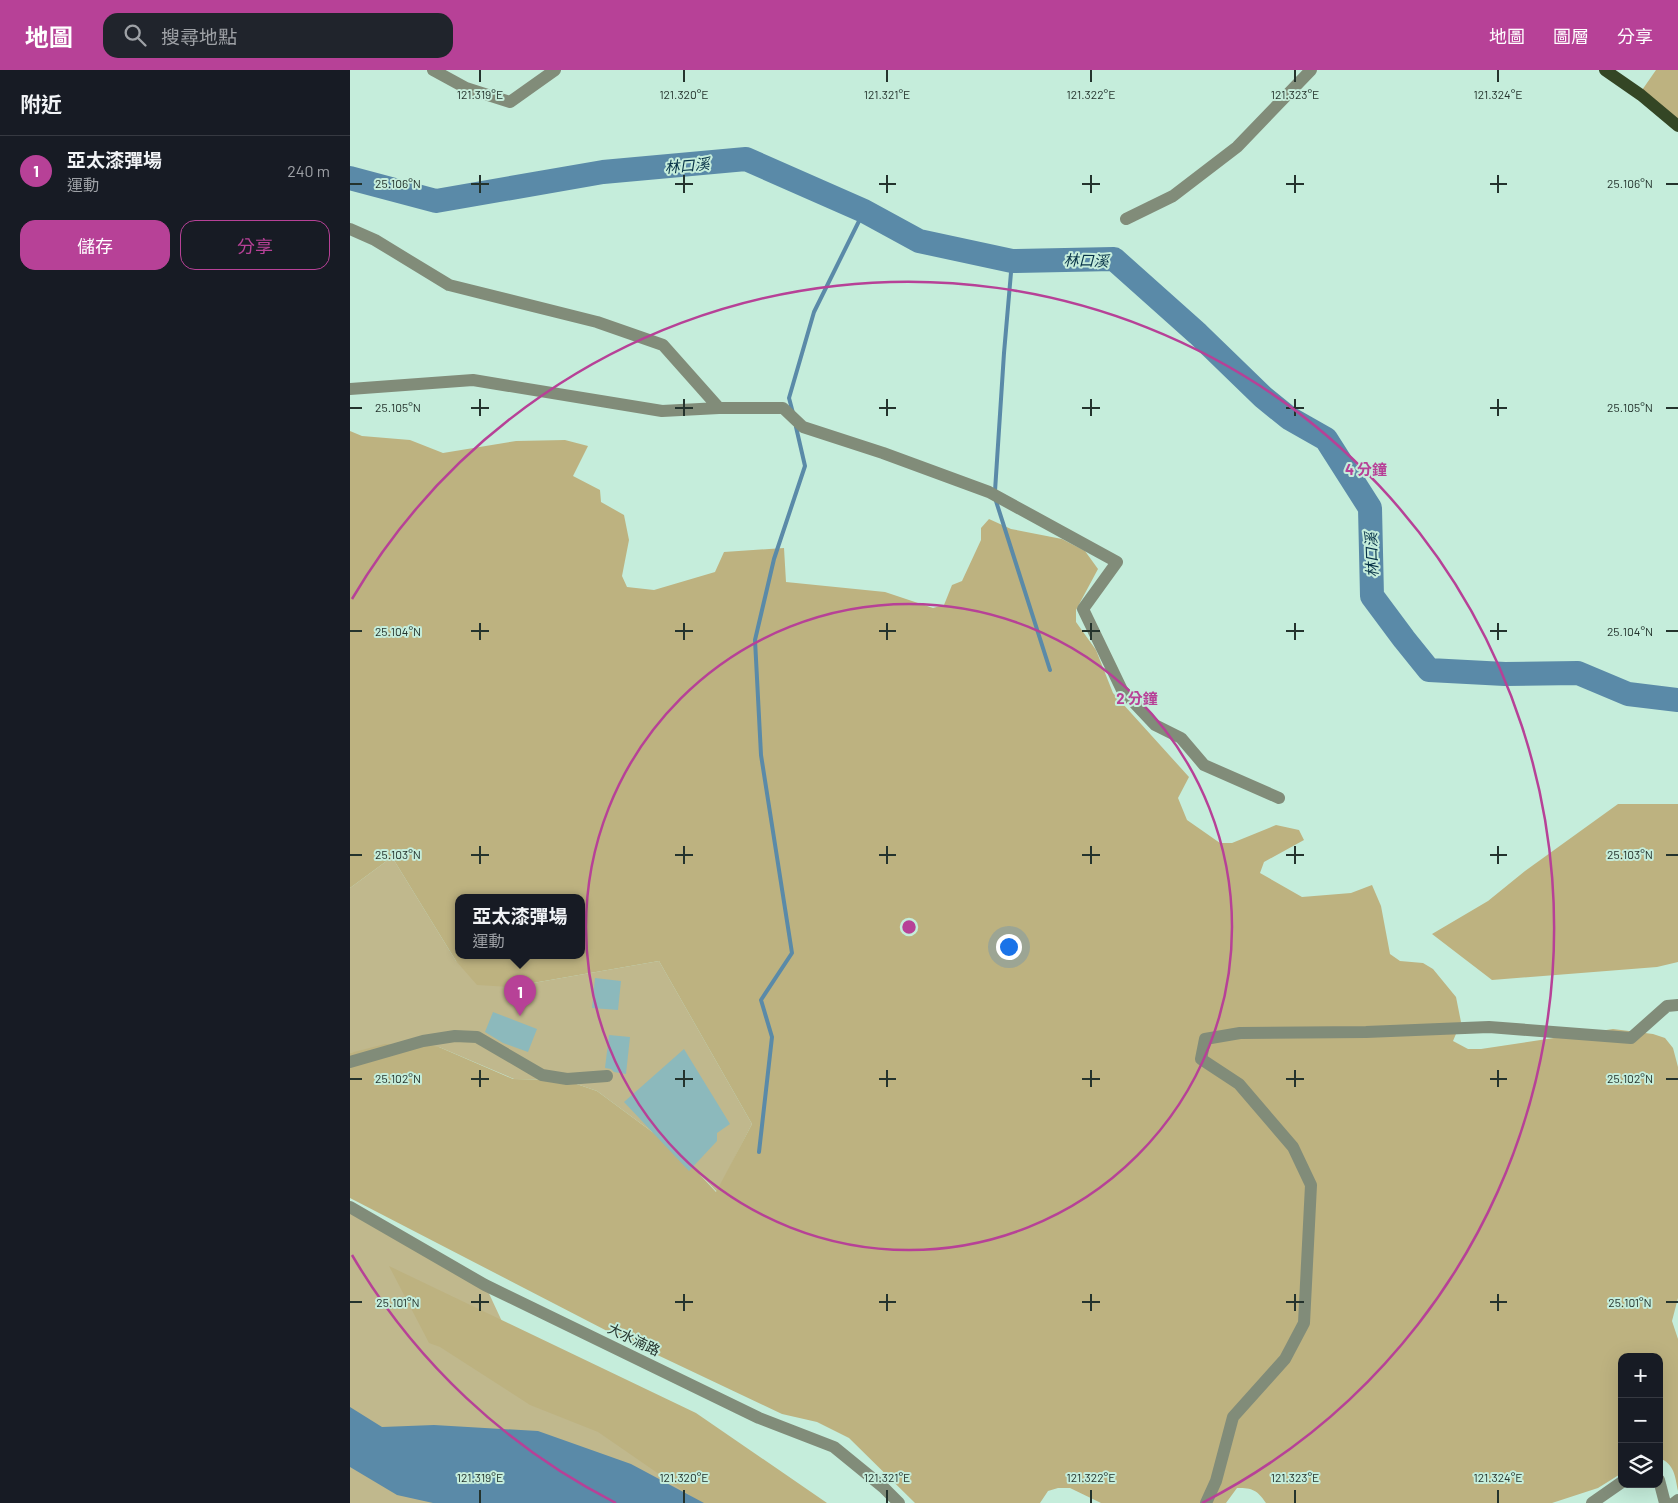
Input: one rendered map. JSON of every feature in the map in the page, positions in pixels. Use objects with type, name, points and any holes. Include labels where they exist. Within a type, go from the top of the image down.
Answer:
[{"type":"main road","points":[[1605,70],[1641,95],[1678,126]]},
{"type":"street","points":[[434,70],[466,88],[510,102],[555,70]]},
{"type":"street","points":[[1126,219],[1173,196],[1237,148],[1311,70]]},
{"type":"street","points":[[350,229],[375,240],[449,285],[597,322],[663,345],[719,408]]},
{"type":"street","points":[[350,388],[473,380],[662,411],[719,408],[783,408],[803,427],[883,453],[990,492],[1117,562],[1083,609],[1122,690],[1156,724],[1181,738],[1204,765],[1279,798]]},
{"type":"street","points":[[1206,1503],[1216,1482],[1233,1417],[1285,1359],[1304,1323],[1311,1185],[1293,1147],[1239,1084],[1201,1059],[1205,1040],[1240,1033],[1366,1032],[1489,1027],[1631,1038],[1667,1006],[1678,1005]]},
{"type":"street","points":[[350,1062],[423,1041],[455,1036],[477,1037],[542,1075],[567,1079],[607,1076]]},
{"type":"street","name":"大水湳路","points":[[350,1207],[485,1285],[759,1418],[834,1447],[883,1487],[899,1503]]},
{"type":"street","points":[[1592,1503],[1618,1485]]},
{"type":"street","points":[[1661,1488],[1665,1503]]},
{"type":"street","points":[[1674,1503],[1678,1500]]},
{"type":"shaded area","points":[[1656,70],[1678,70],[1678,119],[1640,93]]},
{"type":"shaded area","points":[[350,431],[362,436],[410,440],[443,453],[516,441],[565,440],[588,446],[573,476],[600,490],[601,502],[624,515],[629,540],[622,576],[627,587],[654,590],[715,572],[724,552],[784,548],[786,582],[885,592],[933,608],[944,605],[952,585],[962,581],[981,540],[981,528],[989,519],[1011,529],[1062,539],[1085,551],[1098,569],[1076,610],[1076,622],[1096,650],[1113,693],[1189,777],[1178,798],[1187,820],[1220,843],[1232,843],[1276,825],[1299,830],[1304,840],[1264,862],[1260,873],[1302,897],[1351,893],[1372,885],[1381,906],[1390,954],[1400,961],[1423,963],[1433,969],[1456,997],[1461,1022],[1453,1041],[1468,1049],[1481,1049],[1613,1029],[1653,1034],[1665,1038],[1673,1048],[1678,1067],[1678,1298],[1672,1321],[1678,1339],[1678,1491],[1671,1467],[1663,1460],[1663,1353],[1618,1353],[1618,1476],[1598,1488],[1552,1503],[1266,1503],[1254,1491],[1237,1488],[1226,1503],[1101,1503],[1070,1488],[1058,1488],[1048,1491],[1040,1503],[915,1503],[849,1438],[817,1422],[782,1414],[611,1333],[350,1198],[350,1053],[385,1044],[421,1044],[439,1047],[513,1079],[565,1080],[597,1091],[678,1151],[716,1192],[752,1124],[659,961],[510,987],[477,985],[456,961],[392,857],[350,888]]},
{"type":"shaded area","points":[[1618,804],[1678,804],[1678,962],[1657,967],[1492,980],[1432,934],[1488,901],[1525,871]]},
{"type":"shaded area","points":[[392,857],[456,961],[510,987],[659,961],[752,1124],[717,1192],[678,1151],[597,1091],[565,1080],[514,1079],[439,1047],[350,1053],[350,888]]},
{"type":"shaded area","points":[[350,1207],[485,1285],[528,1377],[740,1503],[350,1503]]},
{"type":"shaded area","points":[[389,1266],[696,1413],[827,1503],[701,1503],[598,1432],[530,1405],[440,1347],[429,1343]]},
{"type":"water","points":[[350,1407],[382,1427],[434,1425],[538,1431],[631,1464],[704,1503],[433,1503],[397,1495],[350,1467]]},
{"type":"building","points":[[595,978],[621,981],[618,1010],[592,1008]]},
{"type":"building","points":[[493,1012],[537,1029],[528,1052],[503,1043],[485,1032]]},
{"type":"building","points":[[609,1035],[630,1037],[626,1074],[605,1068]]},
{"type":"building","points":[[684,1049],[730,1124],[717,1133],[717,1141],[689,1171],[624,1102]]},
{"type":"waterway","name":"林口溪","points":[[350,178],[436,201],[603,172],[746,159],[864,211],[919,241],[1012,261],[1114,259],[1198,334],[1263,397],[1289,418],[1326,439],[1370,508],[1372,596],[1429,670],[1505,674],[1578,673],[1628,694],[1678,700]]},
{"type":"waterway","points":[[793,413],[789,398],[814,312],[864,211]]},
{"type":"waterway","points":[[995,491],[1012,261]]},
{"type":"waterway","points":[[759,1152],[772,1037],[761,1000],[792,953],[761,755],[755,640],[774,559],[805,466],[796,427]]},
{"type":"waterway","points":[[995,498],[1050,670]]},
{"type":"place","name":"亞太漆彈場","points":[[520,1016]]}]
